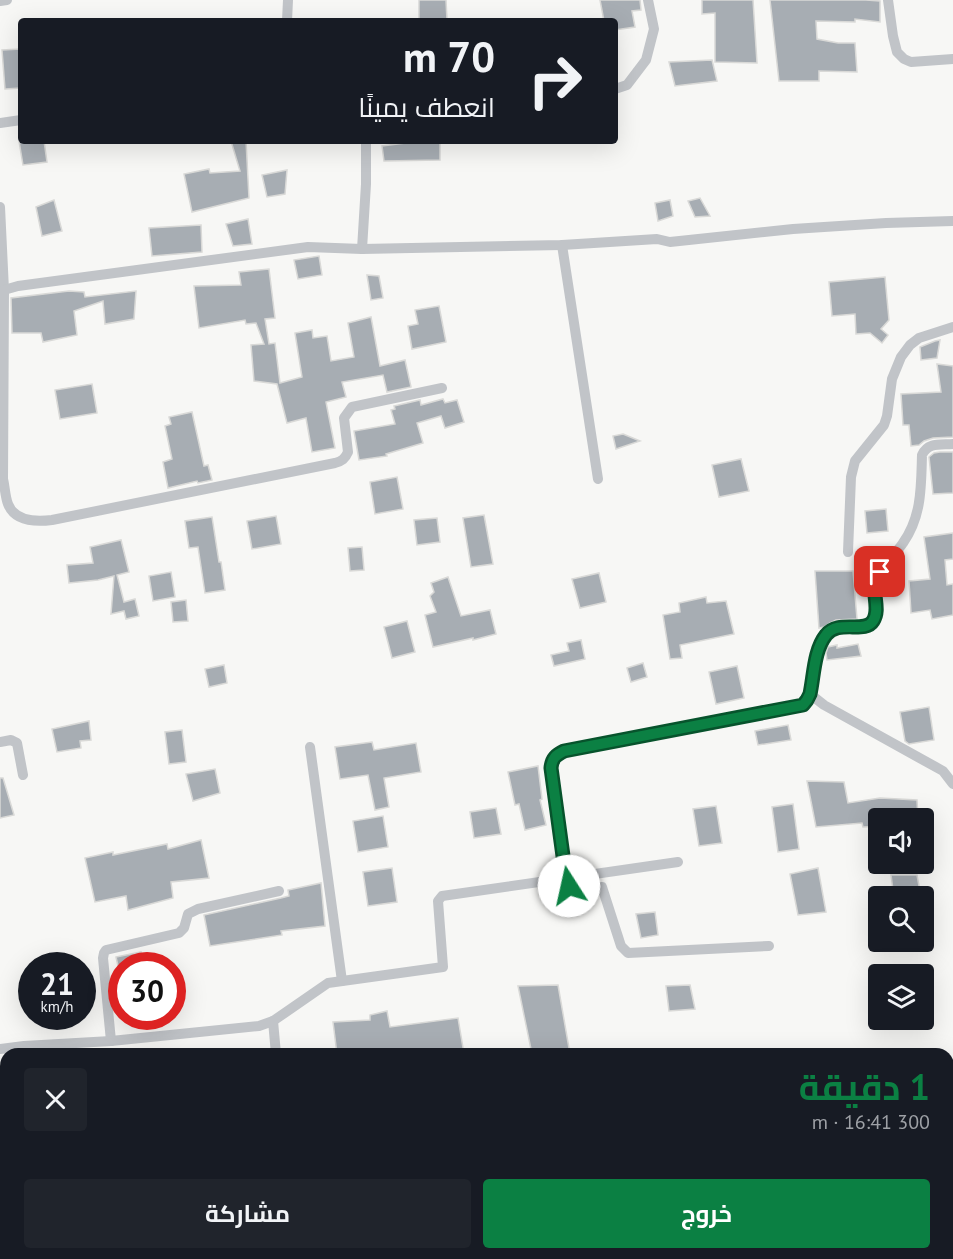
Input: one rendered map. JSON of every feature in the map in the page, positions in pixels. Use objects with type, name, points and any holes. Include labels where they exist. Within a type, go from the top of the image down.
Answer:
[{"type":"street","points":[[0,1],[7,0]]},
{"type":"street","points":[[287,18],[288,0]]},
{"type":"street","points":[[618,88],[627,85],[646,60],[654,29],[648,0]]},
{"type":"street","points":[[888,0],[897,52],[903,59],[911,62],[953,59]]},
{"type":"street","points":[[0,123],[18,120]]},
{"type":"street","points":[[362,249],[366,144]]},
{"type":"street","points":[[0,207],[4,290],[1,479],[9,506],[23,518],[35,522],[52,520],[335,463],[346,458],[348,452],[344,418],[352,407],[442,388]]},
{"type":"street","points":[[4,290],[18,286],[308,247],[362,249],[562,245],[657,239],[670,242],[793,229],[953,221]]},
{"type":"street","points":[[562,245],[598,479]]},
{"type":"street","points":[[848,552],[851,477],[855,461],[884,426],[892,379],[901,357],[919,338],[953,327]]},
{"type":"street","points":[[769,946],[628,953],[621,946],[602,887],[575,890],[569,886],[566,878],[552,762],[555,756],[564,751],[803,705],[810,694],[820,647],[825,636],[838,628],[865,627],[875,619],[877,610],[874,595],[875,581],[904,543],[919,508],[922,455],[929,446],[953,444]]},
{"type":"street","points":[[810,694],[824,705],[943,771],[953,784]]},
{"type":"street","points":[[0,742],[11,740],[17,743],[22,775]]},
{"type":"street","points":[[310,747],[342,981]]},
{"type":"street","points":[[8,1048],[111,1041],[259,1026],[273,1021],[324,985],[443,967],[438,901],[442,896],[678,862]]},
{"type":"street","points":[[111,1041],[103,958],[106,951],[110,948],[179,933],[184,928],[188,914],[198,909],[279,891]]},
{"type":"street","points":[[273,1021],[275,1048]]},
{"type":"building","points":[[419,0],[446,0],[447,18],[419,18]]},
{"type":"building","points":[[600,0],[640,0],[641,10],[632,11],[635,27],[618,30],[618,18],[603,18]]},
{"type":"building","points":[[702,0],[753,0],[757,63],[715,62],[715,13],[702,14]]},
{"type":"building","points":[[770,0],[880,1],[880,22],[855,19],[855,22],[816,21],[817,39],[855,43],[857,72],[819,71],[819,81],[779,81]]},
{"type":"building","points":[[18,49],[18,88],[5,89],[2,50]]},
{"type":"building","points":[[712,60],[717,81],[675,86],[669,62]]},
{"type":"building","points":[[20,144],[44,144],[47,162],[23,165]]},
{"type":"building","points":[[232,144],[246,144],[249,198],[192,212],[184,174],[209,169],[210,173],[240,171]]},
{"type":"building","points":[[440,144],[440,160],[384,161],[382,146]]},
{"type":"building","points":[[287,170],[285,194],[267,197],[262,175]]},
{"type":"building","points":[[700,198],[710,216],[695,217],[688,201]]},
{"type":"building","points":[[54,200],[62,231],[42,236],[36,207]]},
{"type":"building","points":[[670,200],[673,216],[658,221],[655,203]]},
{"type":"building","points":[[248,219],[252,244],[233,246],[226,224]]},
{"type":"building","points":[[201,225],[202,252],[152,256],[149,228]]},
{"type":"building","points":[[319,256],[322,275],[298,279],[294,260]]},
{"type":"building","points":[[269,269],[275,318],[265,319],[269,344],[275,343],[280,383],[302,377],[295,333],[312,330],[313,338],[327,336],[331,361],[354,357],[348,323],[371,317],[380,366],[405,360],[411,387],[387,392],[383,375],[342,382],[346,397],[326,402],[335,448],[312,452],[306,418],[287,423],[277,384],[254,381],[251,345],[264,344],[256,323],[246,324],[245,320],[199,328],[194,286],[241,285],[239,272]]},
{"type":"building","points":[[367,275],[379,276],[383,298],[371,300]]},
{"type":"building","points":[[885,277],[889,320],[881,329],[888,335],[882,343],[870,333],[856,334],[855,314],[832,316],[829,282]]},
{"type":"building","points":[[69,291],[84,292],[85,297],[136,291],[134,319],[105,324],[103,301],[74,311],[77,335],[43,342],[41,333],[12,333],[11,298]]},
{"type":"building","points":[[439,306],[446,342],[412,349],[408,326],[418,324],[415,310]]},
{"type":"building","points":[[940,340],[937,358],[921,360],[920,347]]},
{"type":"building","points":[[937,364],[953,366],[953,437],[933,438],[911,446],[909,425],[903,425],[901,394],[941,392]]},
{"type":"building","points":[[92,384],[97,413],[60,419],[55,390]]},
{"type":"building","points":[[443,399],[445,403],[457,400],[464,422],[445,428],[441,416],[417,423],[423,443],[386,454],[387,456],[359,460],[354,431],[395,424],[391,410],[395,409],[394,406],[420,400],[421,405]]},
{"type":"building","points":[[192,412],[204,466],[208,465],[212,480],[168,488],[163,462],[172,459],[165,426],[171,424],[169,417]]},
{"type":"building","points":[[623,434],[640,441],[616,449],[613,436]]},
{"type":"building","points":[[940,452],[953,452],[953,493],[933,494],[929,457]]},
{"type":"building","points":[[741,459],[749,491],[719,497],[712,465]]},
{"type":"building","points":[[397,477],[403,509],[375,514],[370,482]]},
{"type":"building","points":[[886,509],[888,531],[867,533],[865,511]]},
{"type":"building","points":[[484,515],[493,564],[471,567],[463,518]]},
{"type":"building","points":[[276,516],[281,544],[252,549],[247,521]]},
{"type":"building","points":[[212,517],[225,590],[205,593],[198,547],[189,548],[185,521]]},
{"type":"building","points":[[437,518],[440,542],[417,545],[414,520]]},
{"type":"building","points":[[953,533],[953,559],[945,560],[947,585],[953,584],[953,615],[932,619],[930,610],[911,613],[909,581],[930,579],[924,537]]},
{"type":"building","points":[[121,540],[129,572],[117,575],[124,602],[135,599],[139,616],[126,619],[124,611],[111,614],[114,576],[69,583],[67,565],[93,563],[90,547]]},
{"type":"building","points":[[362,547],[364,570],[350,571],[348,548]]},
{"type":"building","points":[[815,571],[853,571],[857,619],[836,620],[819,628]]},
{"type":"building","points":[[171,572],[175,597],[153,601],[149,576]]},
{"type":"building","points":[[599,573],[606,602],[580,608],[572,579]]},
{"type":"building","points":[[448,577],[461,616],[490,610],[496,634],[433,647],[425,615],[436,612],[430,596],[434,592],[431,583]]},
{"type":"building","points":[[706,597],[707,603],[726,601],[734,634],[680,645],[682,658],[670,659],[663,615],[680,612],[679,603]]},
{"type":"building","points":[[186,600],[188,621],[173,622],[171,602]]},
{"type":"building","points":[[407,621],[415,652],[392,658],[384,627]]},
{"type":"building","points":[[581,640],[585,659],[554,666],[551,655],[569,651],[567,643]]},
{"type":"building","points":[[858,644],[861,656],[827,660],[828,647],[837,645],[837,648]]},
{"type":"building","points":[[643,663],[647,677],[631,682],[627,668]]},
{"type":"building","points":[[224,665],[227,683],[209,687],[205,669]]},
{"type":"building","points":[[737,666],[744,698],[716,704],[709,672]]},
{"type":"building","points":[[929,707],[934,740],[909,744],[905,741],[900,712]]},
{"type":"building","points":[[89,721],[91,740],[80,741],[81,748],[57,752],[52,729]]},
{"type":"building","points":[[788,725],[791,740],[758,745],[755,731]]},
{"type":"building","points":[[182,730],[186,762],[169,764],[165,732]]},
{"type":"building","points":[[372,742],[374,750],[416,743],[421,772],[384,778],[389,807],[375,810],[368,775],[340,779],[335,747]]},
{"type":"building","points":[[538,766],[542,799],[540,800],[546,825],[525,830],[519,804],[515,805],[508,772]]},
{"type":"building","points":[[215,769],[220,793],[193,801],[186,774]]},
{"type":"building","points":[[0,778],[3,778],[14,815],[0,818]]},
{"type":"building","points":[[807,781],[844,782],[848,803],[880,798],[917,800],[917,808],[868,808],[868,827],[863,827],[862,823],[816,827]]},
{"type":"building","points":[[793,804],[799,849],[778,852],[772,807]]},
{"type":"building","points":[[716,806],[722,843],[699,846],[693,809]]},
{"type":"building","points":[[496,808],[501,834],[474,838],[470,812]]},
{"type":"building","points":[[383,816],[388,847],[358,852],[353,821]]},
{"type":"building","points":[[201,840],[209,878],[171,882],[173,898],[128,910],[126,896],[95,902],[85,858],[167,844],[168,849]]},
{"type":"building","points":[[392,868],[397,902],[368,906],[363,872]]},
{"type":"building","points":[[818,868],[826,912],[798,915],[790,874]]},
{"type":"building","points":[[891,875],[917,875],[919,886],[892,886]]},
{"type":"building","points":[[321,883],[325,926],[281,931],[282,935],[210,946],[204,915],[289,896],[288,890]]},
{"type":"building","points":[[655,912],[658,935],[641,938],[636,914]]},
{"type":"building","points":[[558,985],[569,1048],[531,1048],[518,986]]},
{"type":"building","points":[[690,985],[695,1009],[669,1011],[666,986]]},
{"type":"building","points":[[387,1011],[390,1027],[458,1018],[463,1048],[336,1048],[333,1022],[370,1020],[370,1015]]},
{"type":"route","points":[[569,886],[551,768],[555,756],[564,751],[803,705],[810,694],[816,662],[825,636],[838,628],[865,627],[875,619],[877,610],[874,595],[875,581],[880,572]]}]
